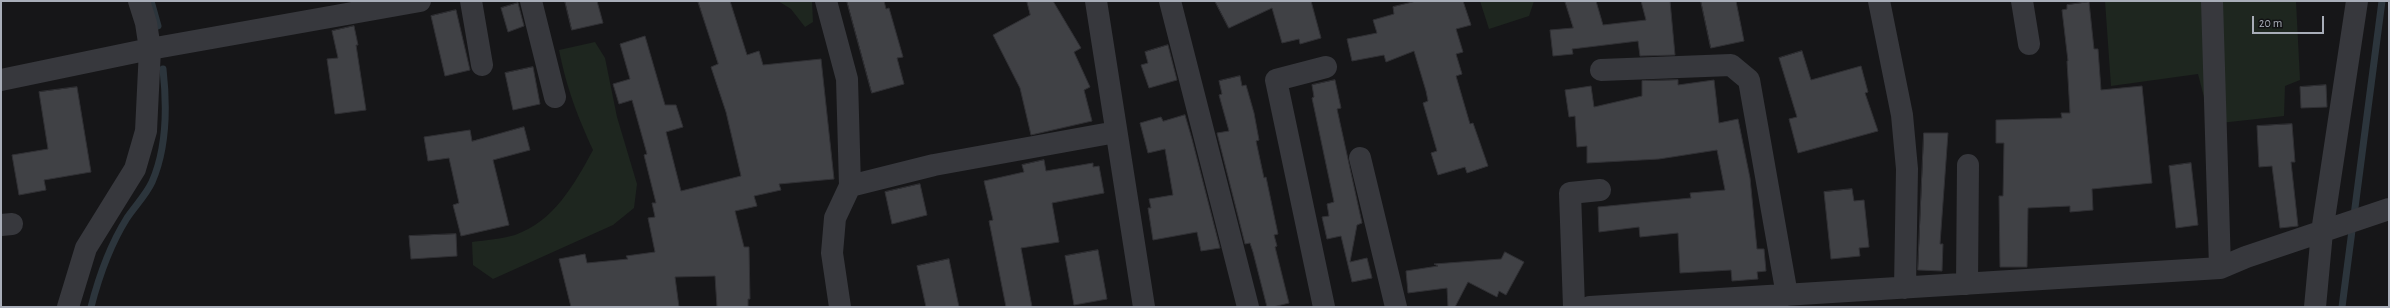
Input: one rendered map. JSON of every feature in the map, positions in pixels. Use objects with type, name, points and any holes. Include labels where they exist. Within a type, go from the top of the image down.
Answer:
[{"type":"street","points":[[68,307],[86,248],[135,169],[146,131],[150,49],[146,22],[139,1]]},
{"type":"street","points":[[1,80],[150,49],[420,1]]},
{"type":"street","points":[[471,1],[482,65]]},
{"type":"street","points":[[531,1],[555,96]]},
{"type":"street","points":[[826,1],[847,79],[850,186],[834,218],[832,253],[840,307]]},
{"type":"street","points":[[1096,1],[1144,307]]},
{"type":"street","points":[[1170,1],[1248,307]]},
{"type":"street","points":[[1880,1],[1902,115],[1908,169],[1905,288]]},
{"type":"street","points":[[2022,1],[2029,44]]},
{"type":"street","points":[[2212,1],[2220,268]]},
{"type":"street","points":[[2315,307],[2322,232],[2357,1]]},
{"type":"street","points":[[1601,70],[1731,65],[1749,80],[1787,295]]},
{"type":"street","points":[[1324,307],[1276,80],[1326,67]]},
{"type":"street","points":[[850,186],[934,165],[1116,132]]},
{"type":"street","points":[[1360,158],[1396,307]]},
{"type":"street","points":[[1967,284],[1968,165]]},
{"type":"street","points":[[1574,307],[1570,193],[1600,190]]},
{"type":"street","points":[[1590,307],[2220,268],[2246,257],[2389,209]]},
{"type":"shaded area","points":[[778,1],[812,1],[813,22],[805,27],[791,9]]},
{"type":"shaded area","points":[[1480,1],[1534,1],[1529,16],[1489,29]]},
{"type":"shaded area","points":[[2105,1],[2296,1],[2300,80],[2285,86],[2284,116],[2211,124],[2198,74],[2111,86]]},
{"type":"shaded area","points":[[595,42],[605,58],[617,117],[637,184],[634,208],[613,225],[493,279],[473,265],[472,242],[515,235],[529,229],[541,221],[562,200],[593,150],[573,102],[565,77],[559,50]]},
{"type":"building","points":[[565,1],[597,1],[603,23],[572,30]]},
{"type":"building","points":[[698,1],[730,1],[747,55],[759,51],[763,65],[821,59],[834,179],[779,184],[781,190],[754,196],[757,206],[735,211],[744,247],[749,247],[750,299],[748,299],[748,307],[717,307],[715,276],[675,277],[679,307],[571,307],[559,259],[585,254],[587,263],[628,259],[626,256],[655,252],[648,218],[655,217],[652,203],[656,203],[644,155],[647,154],[632,100],[619,104],[613,84],[630,79],[620,44],[645,36],[665,105],[676,105],[683,127],[666,132],[681,191],[741,176],[726,112],[711,67],[718,64]]},
{"type":"building","points":[[847,1],[884,1],[886,9],[889,8],[903,57],[897,58],[904,84],[872,93]]},
{"type":"building","points":[[1027,1],[1053,1],[1081,48],[1074,52],[1090,87],[1084,90],[1092,121],[1031,135],[1020,88],[993,35],[1030,15]]},
{"type":"building","points":[[1215,1],[1311,1],[1321,38],[1300,44],[1299,39],[1282,43],[1272,8],[1229,28]]},
{"type":"building","points":[[1417,1],[1463,1],[1471,25],[1456,29],[1463,52],[1456,54],[1462,74],[1456,76],[1470,124],[1473,123],[1488,166],[1467,173],[1465,167],[1438,175],[1431,153],[1437,151],[1423,103],[1428,101],[1414,51],[1386,62],[1384,55],[1352,61],[1347,39],[1377,33],[1373,20],[1394,14],[1393,7]]},
{"type":"building","points":[[1565,1],[1596,1],[1603,25],[1646,20],[1641,1],[1670,1],[1675,55],[1640,56],[1638,41],[1572,49],[1573,54],[1553,56],[1550,30],[1573,28]]},
{"type":"building","points":[[1701,1],[1736,1],[1744,41],[1711,48]]},
{"type":"building","points":[[2089,2],[2094,49],[2098,49],[2101,90],[2142,86],[2152,183],[2092,189],[2093,210],[2070,212],[2070,206],[2028,208],[2027,267],[2000,267],[1999,196],[2003,196],[2004,143],[1996,143],[1996,120],[2062,118],[2061,113],[2070,113],[2068,61],[2062,10],[2067,9],[2067,5]]},
{"type":"building","points":[[518,3],[524,26],[508,32],[501,8]]},
{"type":"building","points":[[456,10],[470,70],[445,76],[431,16]]},
{"type":"building","points":[[354,26],[358,45],[356,45],[366,110],[335,114],[327,59],[338,58],[332,31]]},
{"type":"building","points":[[1168,45],[1177,80],[1149,88],[1141,65],[1148,63],[1145,52]]},
{"type":"building","points":[[1802,51],[1811,80],[1861,66],[1868,92],[1865,93],[1878,131],[1798,153],[1789,119],[1797,117],[1779,58]]},
{"type":"building","points":[[533,67],[540,104],[513,110],[505,73]]},
{"type":"building","points":[[1240,76],[1242,86],[1246,85],[1254,113],[1259,140],[1256,141],[1264,178],[1266,177],[1278,234],[1274,235],[1277,246],[1275,247],[1289,303],[1273,307],[1267,307],[1250,243],[1245,244],[1217,133],[1229,131],[1219,95],[1222,94],[1219,81]]},
{"type":"building","points":[[1335,80],[1341,108],[1337,109],[1362,223],[1357,225],[1350,262],[1367,258],[1372,278],[1352,282],[1341,236],[1327,239],[1322,217],[1329,216],[1327,204],[1334,202],[1312,98],[1314,97],[1312,85]]},
{"type":"building","points":[[1678,80],[1678,85],[1714,80],[1719,123],[1738,119],[1750,178],[1757,249],[1764,249],[1766,271],[1757,272],[1758,279],[1732,281],[1731,270],[1680,273],[1678,233],[1640,237],[1639,227],[1599,232],[1598,207],[1691,198],[1690,193],[1725,190],[1717,150],[1659,159],[1587,163],[1587,146],[1577,147],[1575,116],[1569,117],[1565,90],[1591,86],[1594,107],[1642,96],[1642,81]]},
{"type":"building","points":[[2326,85],[2327,107],[2301,108],[2300,87]]},
{"type":"building","points":[[77,87],[91,172],[44,180],[46,190],[19,195],[12,155],[48,149],[39,92]]},
{"type":"building","points":[[1185,115],[1220,248],[1201,251],[1197,232],[1153,240],[1148,208],[1151,208],[1149,199],[1173,195],[1165,149],[1148,153],[1140,123],[1161,117],[1163,121]]},
{"type":"building","points":[[2292,124],[2295,162],[2291,162],[2298,226],[2280,228],[2272,166],[2259,167],[2257,126]]},
{"type":"building","points":[[524,127],[530,150],[493,160],[509,225],[461,236],[453,205],[459,203],[449,158],[428,161],[424,137],[470,130],[472,141]]},
{"type":"building","points":[[1924,133],[1948,133],[1940,244],[1943,244],[1942,271],[1918,270]]},
{"type":"building","points":[[1044,160],[1046,171],[1093,163],[1093,167],[1099,166],[1104,193],[1052,203],[1059,242],[1021,248],[1032,307],[1006,307],[989,221],[993,220],[984,181],[1024,172],[1022,165]]},
{"type":"building","points":[[2191,163],[2198,225],[2176,228],[2169,166]]},
{"type":"building","points":[[920,184],[927,215],[892,224],[885,192]]},
{"type":"building","points":[[1852,189],[1854,201],[1864,200],[1869,247],[1859,248],[1860,256],[1831,259],[1824,192]]},
{"type":"building","points":[[456,234],[457,256],[411,259],[409,236]]},
{"type":"building","points":[[1098,250],[1107,299],[1074,305],[1065,256]]},
{"type":"building","points":[[1505,252],[1524,262],[1506,295],[1499,291],[1497,297],[1468,282],[1455,307],[1448,307],[1447,288],[1408,293],[1406,271],[1438,266],[1434,264],[1501,259]]},
{"type":"building","points":[[949,259],[959,307],[926,307],[917,266]]},
{"type":"waterway","points":[[151,1],[158,26]]},
{"type":"waterway","points":[[2342,307],[2382,1]]},
{"type":"waterway","points":[[91,307],[101,272],[115,239],[127,218],[150,187],[157,169],[161,155],[165,126],[163,69]]}]
